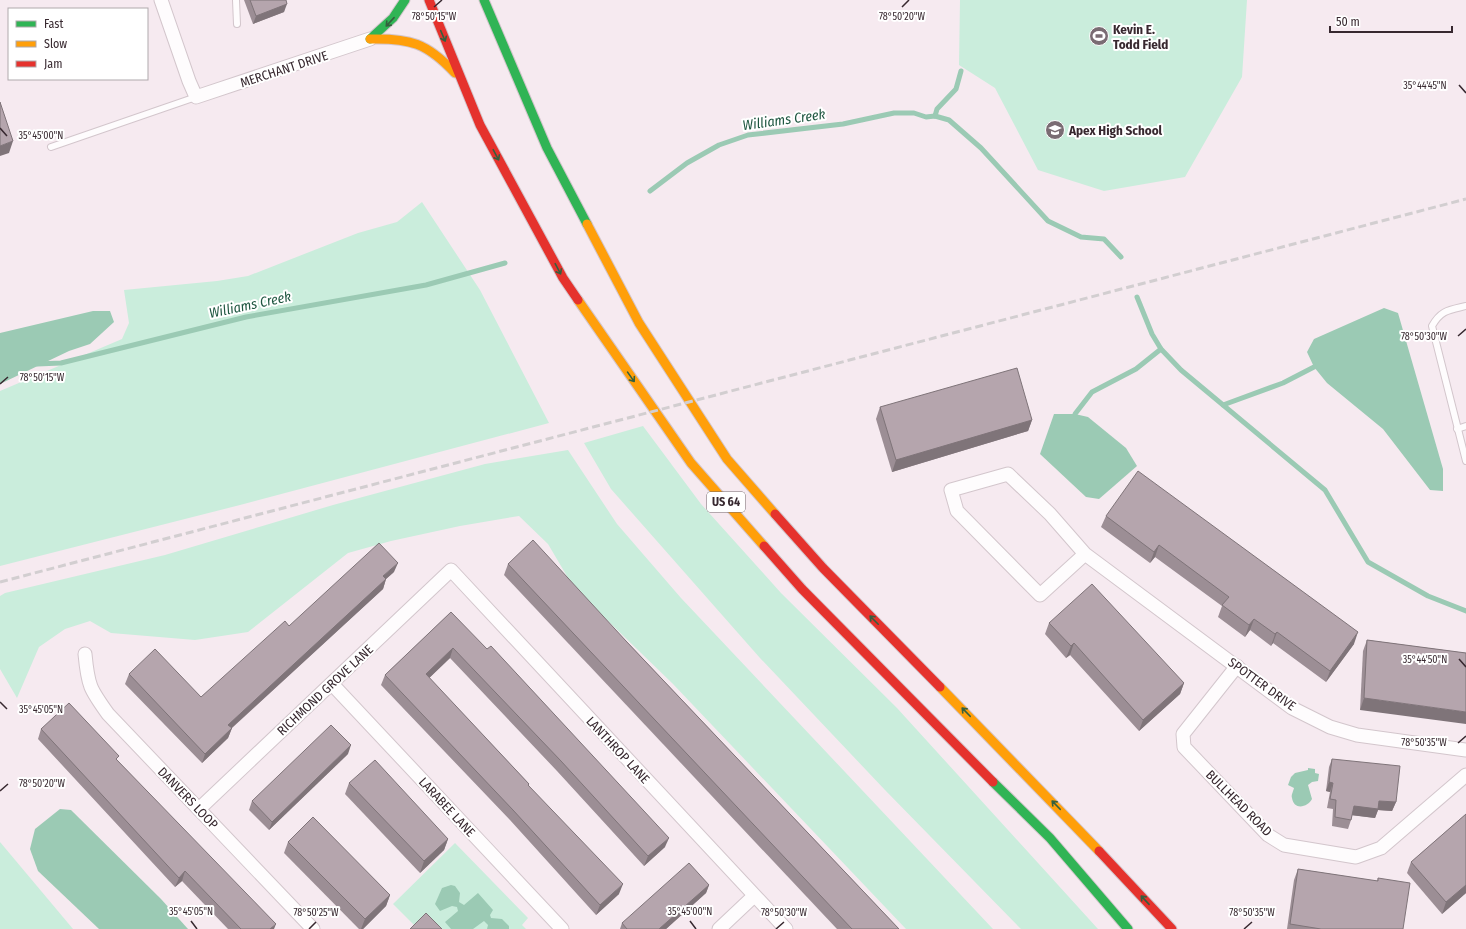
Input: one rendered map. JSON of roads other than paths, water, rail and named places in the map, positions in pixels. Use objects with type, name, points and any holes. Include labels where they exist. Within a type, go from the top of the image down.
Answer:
[{"type":"highway","points":[[370,38],[394,18],[405,0]]},
{"type":"highway","name":"US 64","points":[[429,0],[480,124],[563,278],[691,463],[802,589],[937,727],[1050,838],[1128,929]]},
{"type":"highway","name":"US 64","points":[[484,0],[547,148],[639,323],[727,458],[823,568],[1048,796],[1172,929]]},
{"type":"highway","points":[[370,38],[398,37],[421,44],[439,56],[462,81]]},
{"type":"street","points":[[161,0],[196,97]]},
{"type":"street","name":"MERCHANT DRIVE","points":[[196,97],[370,38]]},
{"type":"street","name":"SPOTTER DRIVE","points":[[1085,554],[1040,595],[957,511],[951,490],[1008,474],[1050,514],[1085,554],[1292,708],[1330,727],[1357,735],[1466,750]]},
{"type":"street","name":"RICHMOND GROVE LANE","points":[[198,809],[451,570]]},
{"type":"street","name":"LANTHROP LANE","points":[[451,570],[786,929]]},
{"type":"street","name":"DANVERS LOOP","points":[[85,654],[87,680],[92,691],[108,714],[313,929]]},
{"type":"street","name":"BULLHEAD ROAD","points":[[1237,666],[1183,734],[1184,747],[1268,834],[1284,845],[1356,856],[1381,848],[1466,775]]},
{"type":"street","name":"LARABEE LANE","points":[[332,684],[562,929]]},
{"type":"street","points":[[719,929],[754,896]]},
{"type":"lane","points":[[236,0],[237,24]]},
{"type":"lane","points":[[51,147],[196,97]]},
{"type":"lane","points":[[1466,306],[1444,312],[1437,318],[1432,326],[1466,461]]},
{"type":"lane","points":[[1457,429],[1466,426]]},
{"type":"waterway","name":"Williams Creek","points":[[935,116],[937,109],[956,89],[961,71]]},
{"type":"waterway","name":"Williams Creek","points":[[650,191],[687,163],[719,145],[748,135],[843,124],[894,113],[914,113],[926,117],[935,116],[949,120],[981,148],[1048,221],[1081,237],[1104,239],[1121,257]]},
{"type":"waterway","name":"Williams Creek","points":[[37,364],[61,363],[246,317],[426,285],[505,263]]},
{"type":"waterway","points":[[1137,297],[1152,334],[1161,349],[1181,370],[1325,490],[1368,562],[1428,596],[1466,611]]},
{"type":"waterway","points":[[1075,414],[1092,392],[1136,369],[1161,349]]},
{"type":"waterway","points":[[1223,405],[1283,383],[1314,367]]},
{"type":"railway","points":[[0,582],[1466,199]]},
{"type":"place","name":"Kevin E. Todd Field","points":[[1099,36]]},
{"type":"place","name":"Apex High School","points":[[1055,130]]}]
